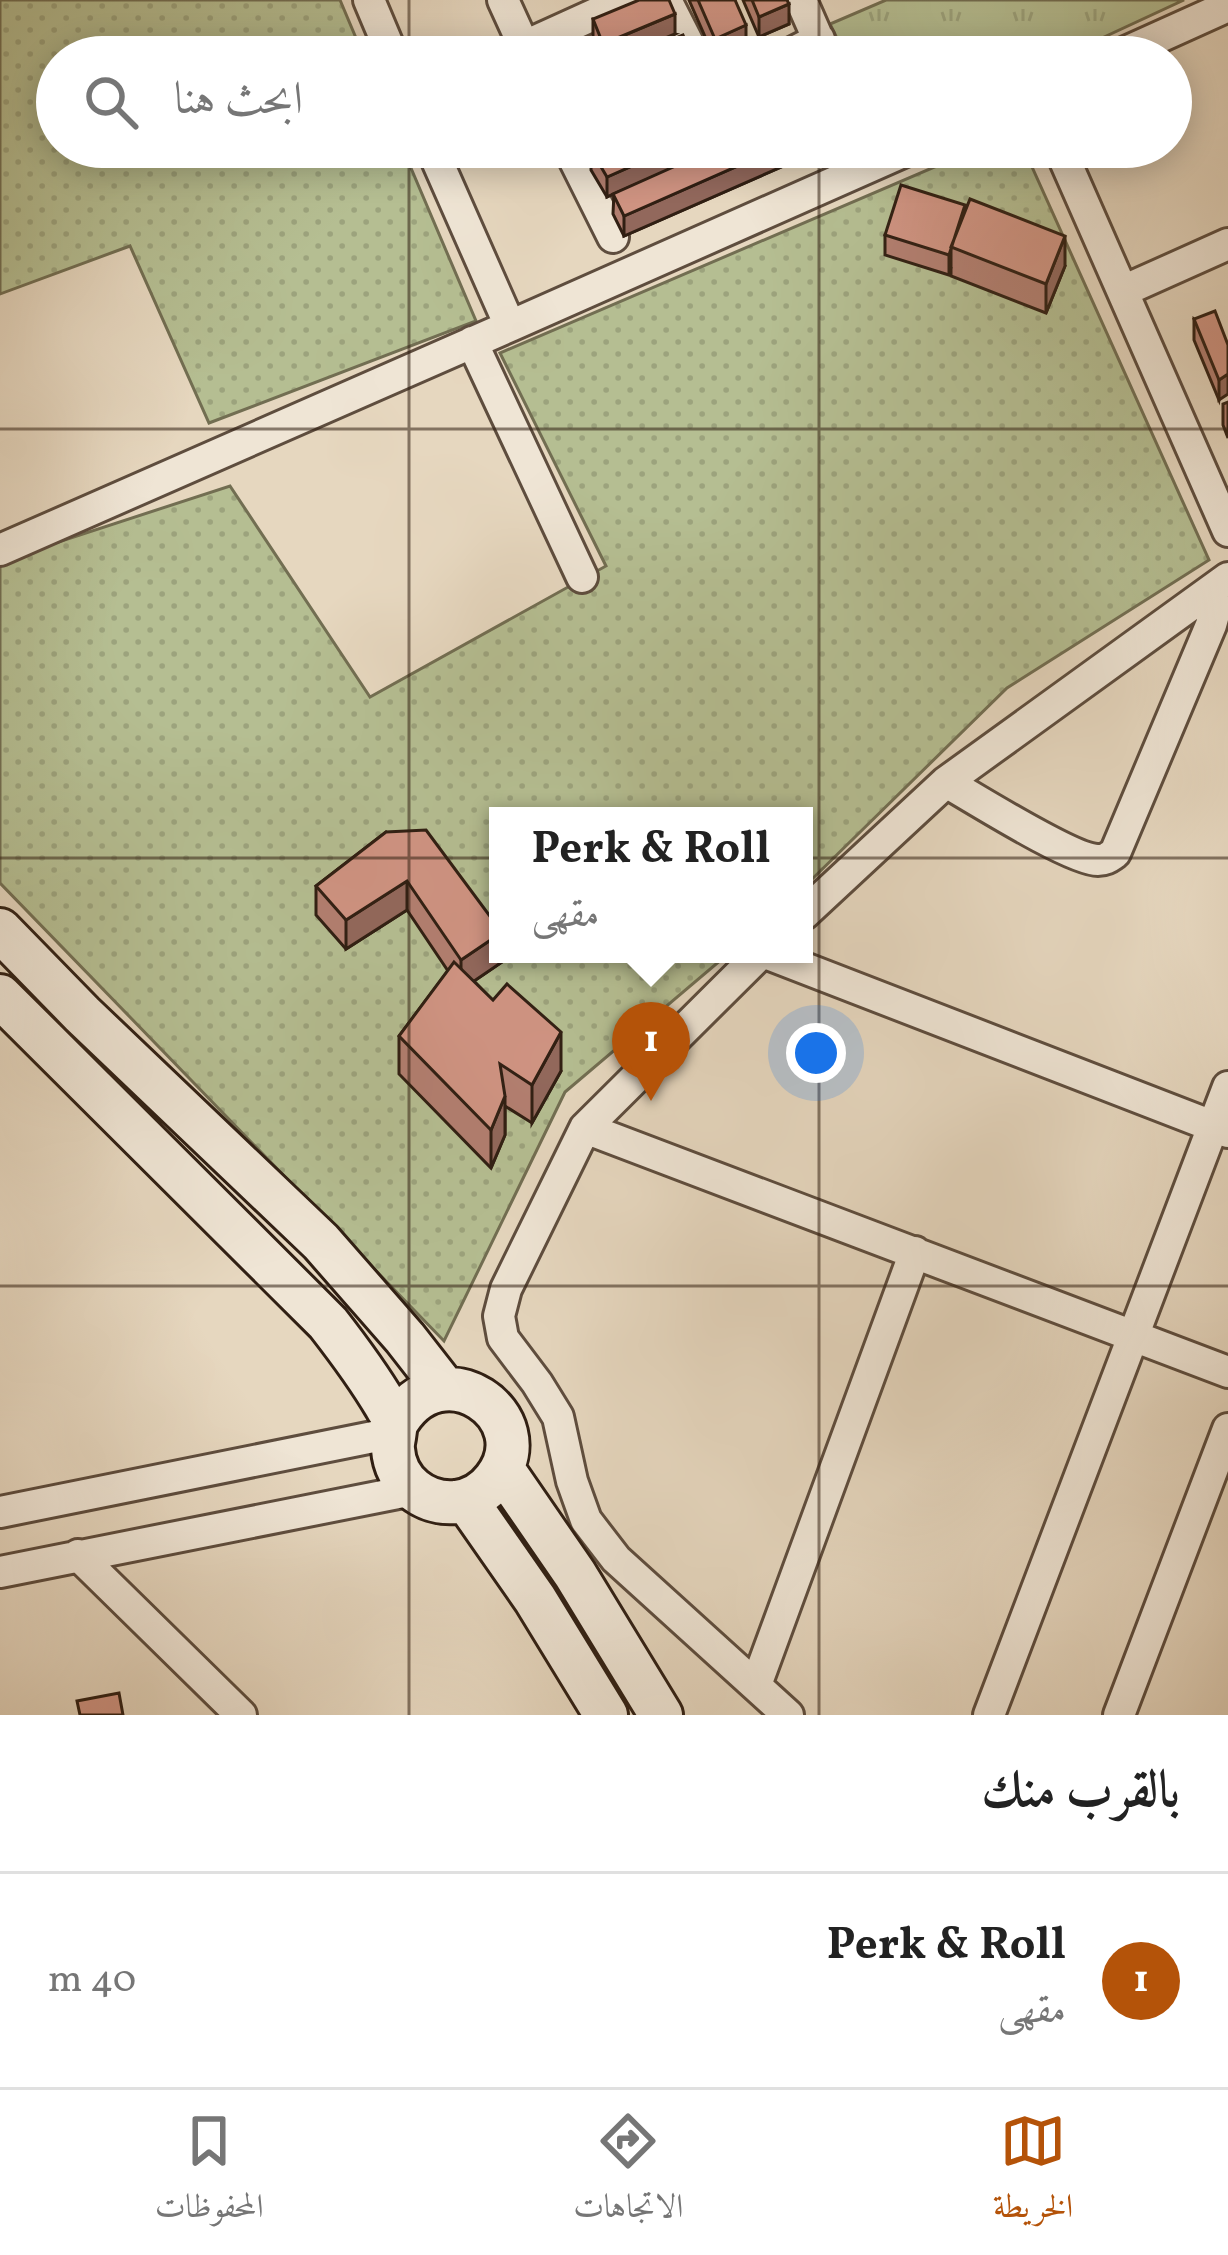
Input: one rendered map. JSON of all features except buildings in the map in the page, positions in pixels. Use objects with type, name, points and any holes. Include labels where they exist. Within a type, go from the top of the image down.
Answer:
[{"type":"main road","points":[[0,930],[321,1242],[444,1388]]},
{"type":"main road","points":[[0,996],[328,1323],[353,1355],[394,1429],[393,1454],[413,1490],[438,1502],[466,1500],[494,1482],[502,1468],[505,1429],[482,1398],[464,1390],[429,1392],[415,1400],[394,1429]]},
{"type":"main road","points":[[502,1468],[575,1574],[661,1715]]},
{"type":"main road","points":[[466,1500],[535,1599],[606,1715]]},
{"type":"street","points":[[369,0],[384,36]]},
{"type":"street","points":[[503,0],[519,36]]},
{"type":"street","points":[[557,36],[626,0]]},
{"type":"street","points":[[666,0],[684,36]]},
{"type":"street","points":[[801,0],[817,36]]},
{"type":"street","points":[[1162,36],[1228,6]]},
{"type":"street","points":[[447,168],[510,326]]},
{"type":"street","points":[[587,168],[613,237]]},
{"type":"street","points":[[0,550],[510,326],[845,168]]},
{"type":"street","points":[[1068,168],[1228,531]]},
{"type":"street","points":[[1123,292],[1228,244]]},
{"type":"street","points":[[472,342],[582,577]]},
{"type":"street","points":[[946,782],[1060,846],[1094,860],[1115,853],[1220,628],[1225,580]]},
{"type":"street","points":[[813,906],[946,782],[1225,580]]},
{"type":"street","points":[[755,963],[584,1128],[506,1289],[499,1316],[503,1339],[558,1417],[586,1520],[616,1559],[788,1715]]},
{"type":"street","points":[[787,963],[1220,1129]]},
{"type":"street","points":[[989,1715],[1133,1336],[1220,1129],[1228,1087]]},
{"type":"street","points":[[584,1128],[1228,1372]]},
{"type":"street","points":[[756,1684],[915,1252]]},
{"type":"street","points":[[0,1513],[394,1429]]},
{"type":"street","points":[[1119,1715],[1228,1430]]},
{"type":"street","points":[[0,1572],[413,1490]]},
{"type":"street","points":[[77,1555],[241,1715]]},
{"type":"green space","points":[[0,0],[340,0],[355,36],[36,36],[36,168],[411,168],[476,321],[209,423],[130,246],[0,294]]},
{"type":"green space","points":[[886,0],[1184,0],[1106,36],[836,36],[830,24]]},
{"type":"green space","points":[[932,168],[1032,168],[1209,560],[1007,688],[813,878],[813,807],[489,807],[489,963],[717,963],[565,1092],[444,1341],[0,883],[0,561],[230,486],[370,697],[606,566],[500,353]]},
{"type":"place","name":"Perk & Roll","points":[[651,1101]]}]
